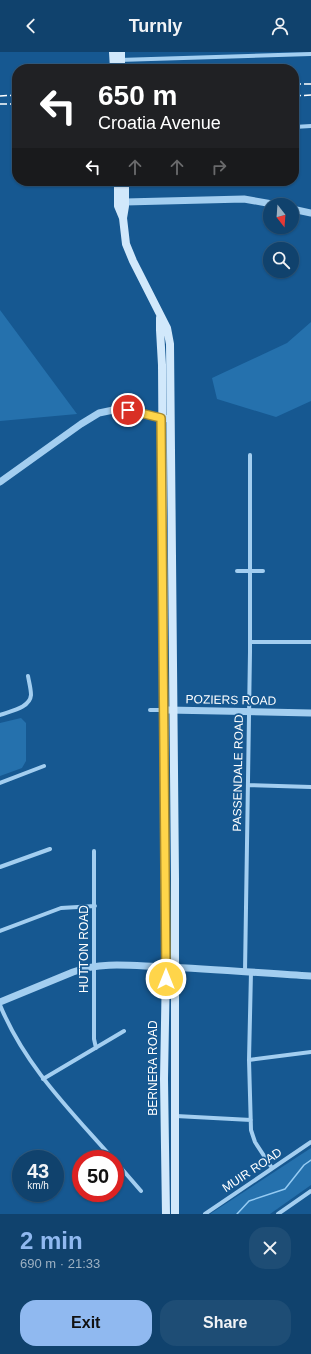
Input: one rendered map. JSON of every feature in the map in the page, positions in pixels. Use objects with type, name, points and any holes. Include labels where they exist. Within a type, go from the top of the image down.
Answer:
[{"type":"main road","points":[[118,186],[118,206],[123,218]]},
{"type":"main road","points":[[125,186],[123,218],[124,236],[133,261],[155,303],[160,317],[167,328],[170,344],[166,365]]},
{"type":"main road","name":"BERNERA ROAD","points":[[166,365],[170,399],[172,446],[172,710],[176,1116],[175,1214]]},
{"type":"main road","name":"BERNERA ROAD","points":[[166,365],[161,400],[166,967],[164,1079],[166,1214]]},
{"type":"street","points":[[117,56],[311,54]]},
{"type":"street","points":[[299,127],[311,126]]},
{"type":"street","points":[[125,202],[244,199],[263,202]]},
{"type":"street","points":[[299,210],[311,213]]},
{"type":"street","points":[[0,482],[81,424],[99,413],[118,409],[161,418],[170,418]]},
{"type":"street","name":"PASSENDALE ROAD","points":[[250,455],[250,642],[248,711],[248,972],[250,1120],[251,1130],[255,1142],[272,1168]]},
{"type":"street","points":[[237,571],[263,571]]},
{"type":"street","points":[[250,642],[311,642]]},
{"type":"street","points":[[0,715],[25,705],[30,701],[31,695],[28,676]]},
{"type":"street","name":"POZIERS ROAD","points":[[150,710],[311,713]]},
{"type":"street","points":[[0,783],[44,766]]},
{"type":"street","points":[[248,785],[311,787]]},
{"type":"street","points":[[0,867],[50,849]]},
{"type":"street","name":"HUTTON ROAD","points":[[94,851],[94,1039],[96,1048]]},
{"type":"street","points":[[0,932],[61,908],[94,906]]},
{"type":"street","points":[[105,1150],[43,1079],[16,1039],[0,1004],[73,972],[94,966],[118,964],[311,976]]},
{"type":"street","points":[[43,1079],[124,1031]]},
{"type":"street","points":[[249,1060],[311,1052]]},
{"type":"street","points":[[176,1116],[250,1120]]},
{"type":"street","name":"MUIR ROAD","points":[[205,1214],[311,1142]]},
{"type":"street","points":[[124,1171],[141,1191]]},
{"type":"street","points":[[278,1214],[311,1191]]},
{"type":"shaded area","points":[[0,310],[77,414],[0,421]]},
{"type":"shaded area","points":[[311,322],[311,401],[276,417],[217,399],[212,378],[287,343]]},
{"type":"shaded area","points":[[21,718],[26,723],[26,761],[22,768],[0,776],[0,723]]},
{"type":"shaded area","points":[[311,1148],[311,1185],[270,1214],[210,1214]]},
{"type":"waterway","points":[[237,1214],[249,1201],[285,1189],[304,1165],[311,1160]]},
{"type":"railway","points":[[299,84],[311,84]]},
{"type":"railway","points":[[0,96],[12,95]]},
{"type":"railway","points":[[299,96],[311,95]]},
{"type":"railway","points":[[0,104],[12,104]]},
{"type":"route","points":[[128,410],[161,418],[166,979]]}]
